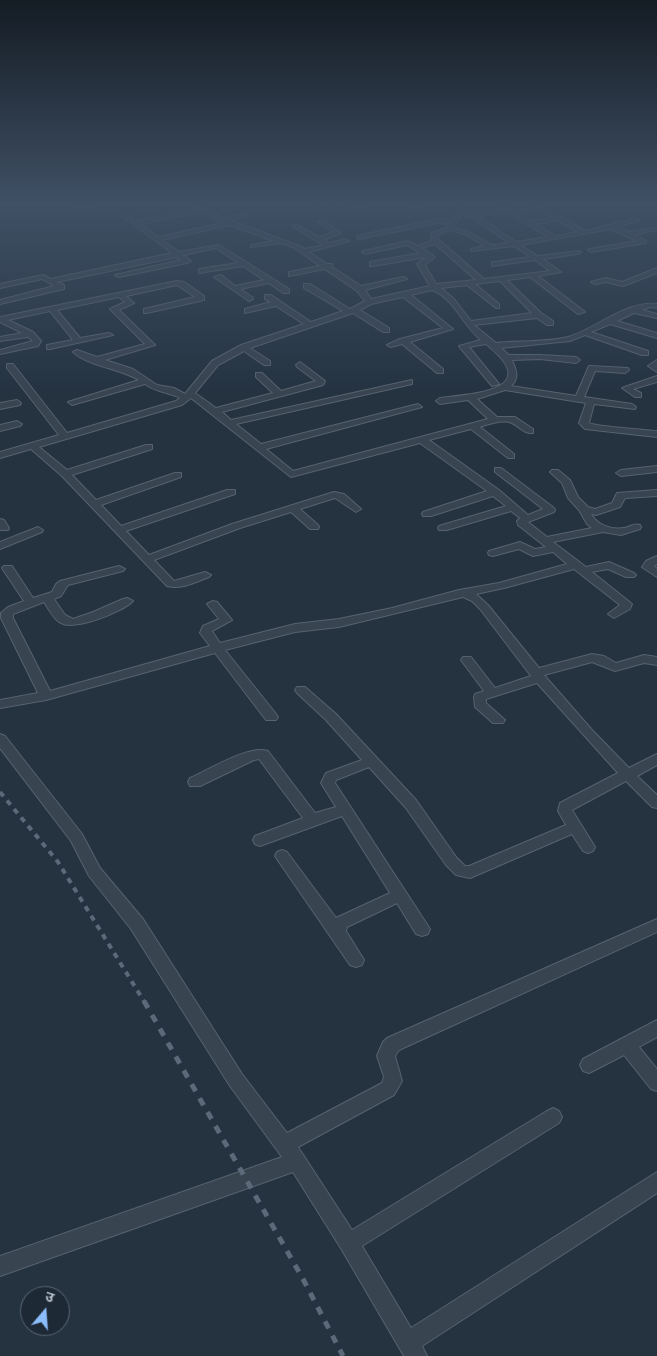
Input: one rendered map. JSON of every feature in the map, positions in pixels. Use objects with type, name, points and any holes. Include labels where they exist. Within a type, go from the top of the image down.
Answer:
[{"type":"street","points":[[51,280],[117,266]]},
{"type":"street","points":[[0,302],[161,266]]},
{"type":"street","points":[[202,271],[230,266]]},
{"type":"street","points":[[247,266],[286,291]]},
{"type":"street","points":[[292,274],[327,266]]},
{"type":"street","points":[[328,266],[360,289],[369,302]]},
{"type":"street","points":[[466,266],[482,281]]},
{"type":"street","points":[[0,455],[179,403],[215,363],[244,347],[351,311],[369,302],[434,287],[557,272],[549,266]]},
{"type":"street","points":[[414,271],[423,269],[434,287],[445,293],[475,330],[507,358],[512,368],[512,376],[506,388]]},
{"type":"street","points":[[594,282],[603,280],[623,284],[657,270]]},
{"type":"street","points":[[360,289],[404,276],[387,275]]},
{"type":"street","points":[[533,276],[581,312]]},
{"type":"street","points":[[0,286],[41,277],[51,280],[61,287]]},
{"type":"street","points":[[218,277],[249,299]]},
{"type":"street","points":[[503,280],[538,315],[550,323]]},
{"type":"street","points":[[234,288],[270,281]]},
{"type":"street","points":[[1,319],[180,283],[201,298],[147,311]]},
{"type":"street","points":[[469,283],[496,306]]},
{"type":"street","points":[[307,286],[386,330]]},
{"type":"street","points":[[96,360],[152,344],[114,309],[130,303],[120,294]]},
{"type":"street","points":[[391,345],[449,329],[406,295]]},
{"type":"street","points":[[268,296],[310,325]]},
{"type":"street","points":[[248,311],[278,304]]},
{"type":"street","points":[[495,384],[463,346],[564,340],[586,333],[610,320],[635,310],[649,305],[657,306]]},
{"type":"street","points":[[52,309],[78,341]]},
{"type":"street","points":[[270,313],[287,309]]},
{"type":"street","points":[[635,310],[657,316]]},
{"type":"street","points":[[470,323],[538,315]]},
{"type":"street","points":[[0,352],[36,344],[37,341],[30,334],[1,319]]},
{"type":"street","points":[[610,320],[657,336]]},
{"type":"street","points":[[586,333],[645,353]]},
{"type":"street","points":[[0,339],[30,334]]},
{"type":"street","points":[[50,347],[109,335]]},
{"type":"street","points":[[403,341],[440,371]]},
{"type":"street","points":[[244,347],[267,363]]},
{"type":"street","points":[[76,352],[132,372],[154,387],[171,390],[187,396],[215,411],[291,474],[495,420],[512,418],[530,431]]},
{"type":"street","points":[[507,358],[540,356],[576,360]]},
{"type":"street","points":[[657,363],[652,366],[657,369]]},
{"type":"street","points":[[215,411],[320,383],[321,381],[300,365]]},
{"type":"street","points":[[10,366],[64,435]]},
{"type":"street","points":[[579,399],[592,368],[624,370]]},
{"type":"street","points":[[259,375],[280,394]]},
{"type":"street","points":[[638,395],[626,388],[657,379]]},
{"type":"street","points":[[72,402],[146,381]]},
{"type":"street","points":[[228,423],[409,382]]},
{"type":"street","points":[[643,383],[657,390]]},
{"type":"street","points":[[440,401],[498,392],[506,388],[632,407]]},
{"type":"street","points":[[469,397],[495,420]]},
{"type":"street","points":[[591,401],[584,423],[585,426],[657,434]]},
{"type":"street","points":[[0,406],[17,403]]},
{"type":"street","points":[[258,448],[418,408]]},
{"type":"street","points":[[0,428],[17,424]]},
{"type":"street","points":[[473,426],[511,456]]},
{"type":"street","points":[[421,439],[495,492],[527,519]]},
{"type":"street","points":[[32,445],[65,474],[118,530],[174,584],[204,575]]},
{"type":"street","points":[[65,474],[150,447]]},
{"type":"street","points":[[498,470],[550,510],[527,519],[522,523],[626,604],[626,607],[614,614]]},
{"type":"street","points":[[621,474],[656,471]]},
{"type":"street","points":[[556,472],[568,485],[573,498],[584,509],[588,518],[603,529],[618,533],[636,527]]},
{"type":"street","points":[[94,504],[178,475]]},
{"type":"street","points":[[118,530],[231,492]]},
{"type":"street","points":[[426,514],[495,492]]},
{"type":"street","points":[[584,509],[593,512],[610,508],[618,504],[619,496],[625,494],[657,493]]},
{"type":"street","points":[[147,559],[236,526],[336,495],[356,509]]},
{"type":"street","points":[[443,528],[514,507]]},
{"type":"street","points":[[293,508],[314,527]]},
{"type":"street","points":[[493,553],[520,545],[534,554],[549,545],[603,529]]},
{"type":"street","points":[[0,546],[38,530]]},
{"type":"street","points":[[657,559],[650,563],[648,567],[657,574]]},
{"type":"street","points":[[0,704],[46,696],[295,628],[339,623],[459,593],[468,593],[481,588],[500,586],[578,568],[609,565],[630,576]]},
{"type":"street","points":[[8,568],[31,602]]},
{"type":"street","points":[[46,696],[6,615],[12,609],[58,593],[60,586],[64,583],[119,569]]},
{"type":"street","points":[[468,593],[476,598],[484,607],[537,676],[627,774],[657,803]]},
{"type":"street","points":[[48,597],[63,619],[70,622],[83,620],[127,600]]},
{"type":"street","points":[[213,604],[226,620],[205,631],[272,717]]},
{"type":"street","points":[[498,720],[479,702],[480,697],[592,658],[600,659],[615,667],[644,659],[657,661]]},
{"type":"street","points":[[468,660],[492,693]]},
{"type":"street","points":[[301,690],[331,717],[411,804],[451,861],[461,871],[470,872],[575,827]]},
{"type":"street","points":[[0,739],[77,838],[94,872],[137,924],[236,1080],[296,1160],[350,1243],[413,1349],[657,1182]]},
{"type":"street","points":[[195,782],[252,755],[263,754],[312,820]]},
{"type":"street","points":[[588,847],[565,811],[565,807],[657,759]]},
{"type":"street","points":[[372,761],[329,778],[328,783],[422,929]]},
{"type":"street","points":[[260,840],[345,809]]},
{"type":"street","points":[[282,856],[338,932],[356,960]]},
{"type":"street","points":[[338,932],[340,924],[344,921],[400,895]]},
{"type":"street","points":[[284,1144],[392,1086],[394,1078],[386,1052],[393,1044],[657,925]]},
{"type":"street","points":[[589,1065],[657,1028]]},
{"type":"street","points":[[627,1045],[657,1083]]},
{"type":"street","points":[[350,1243],[553,1117]]},
{"type":"street","points":[[0,1266],[296,1160]]},
{"type":"railway","points":[[0,792],[58,862],[145,1003]]},
{"type":"railway","points":[[144,1001],[303,1279],[343,1356]]}]
